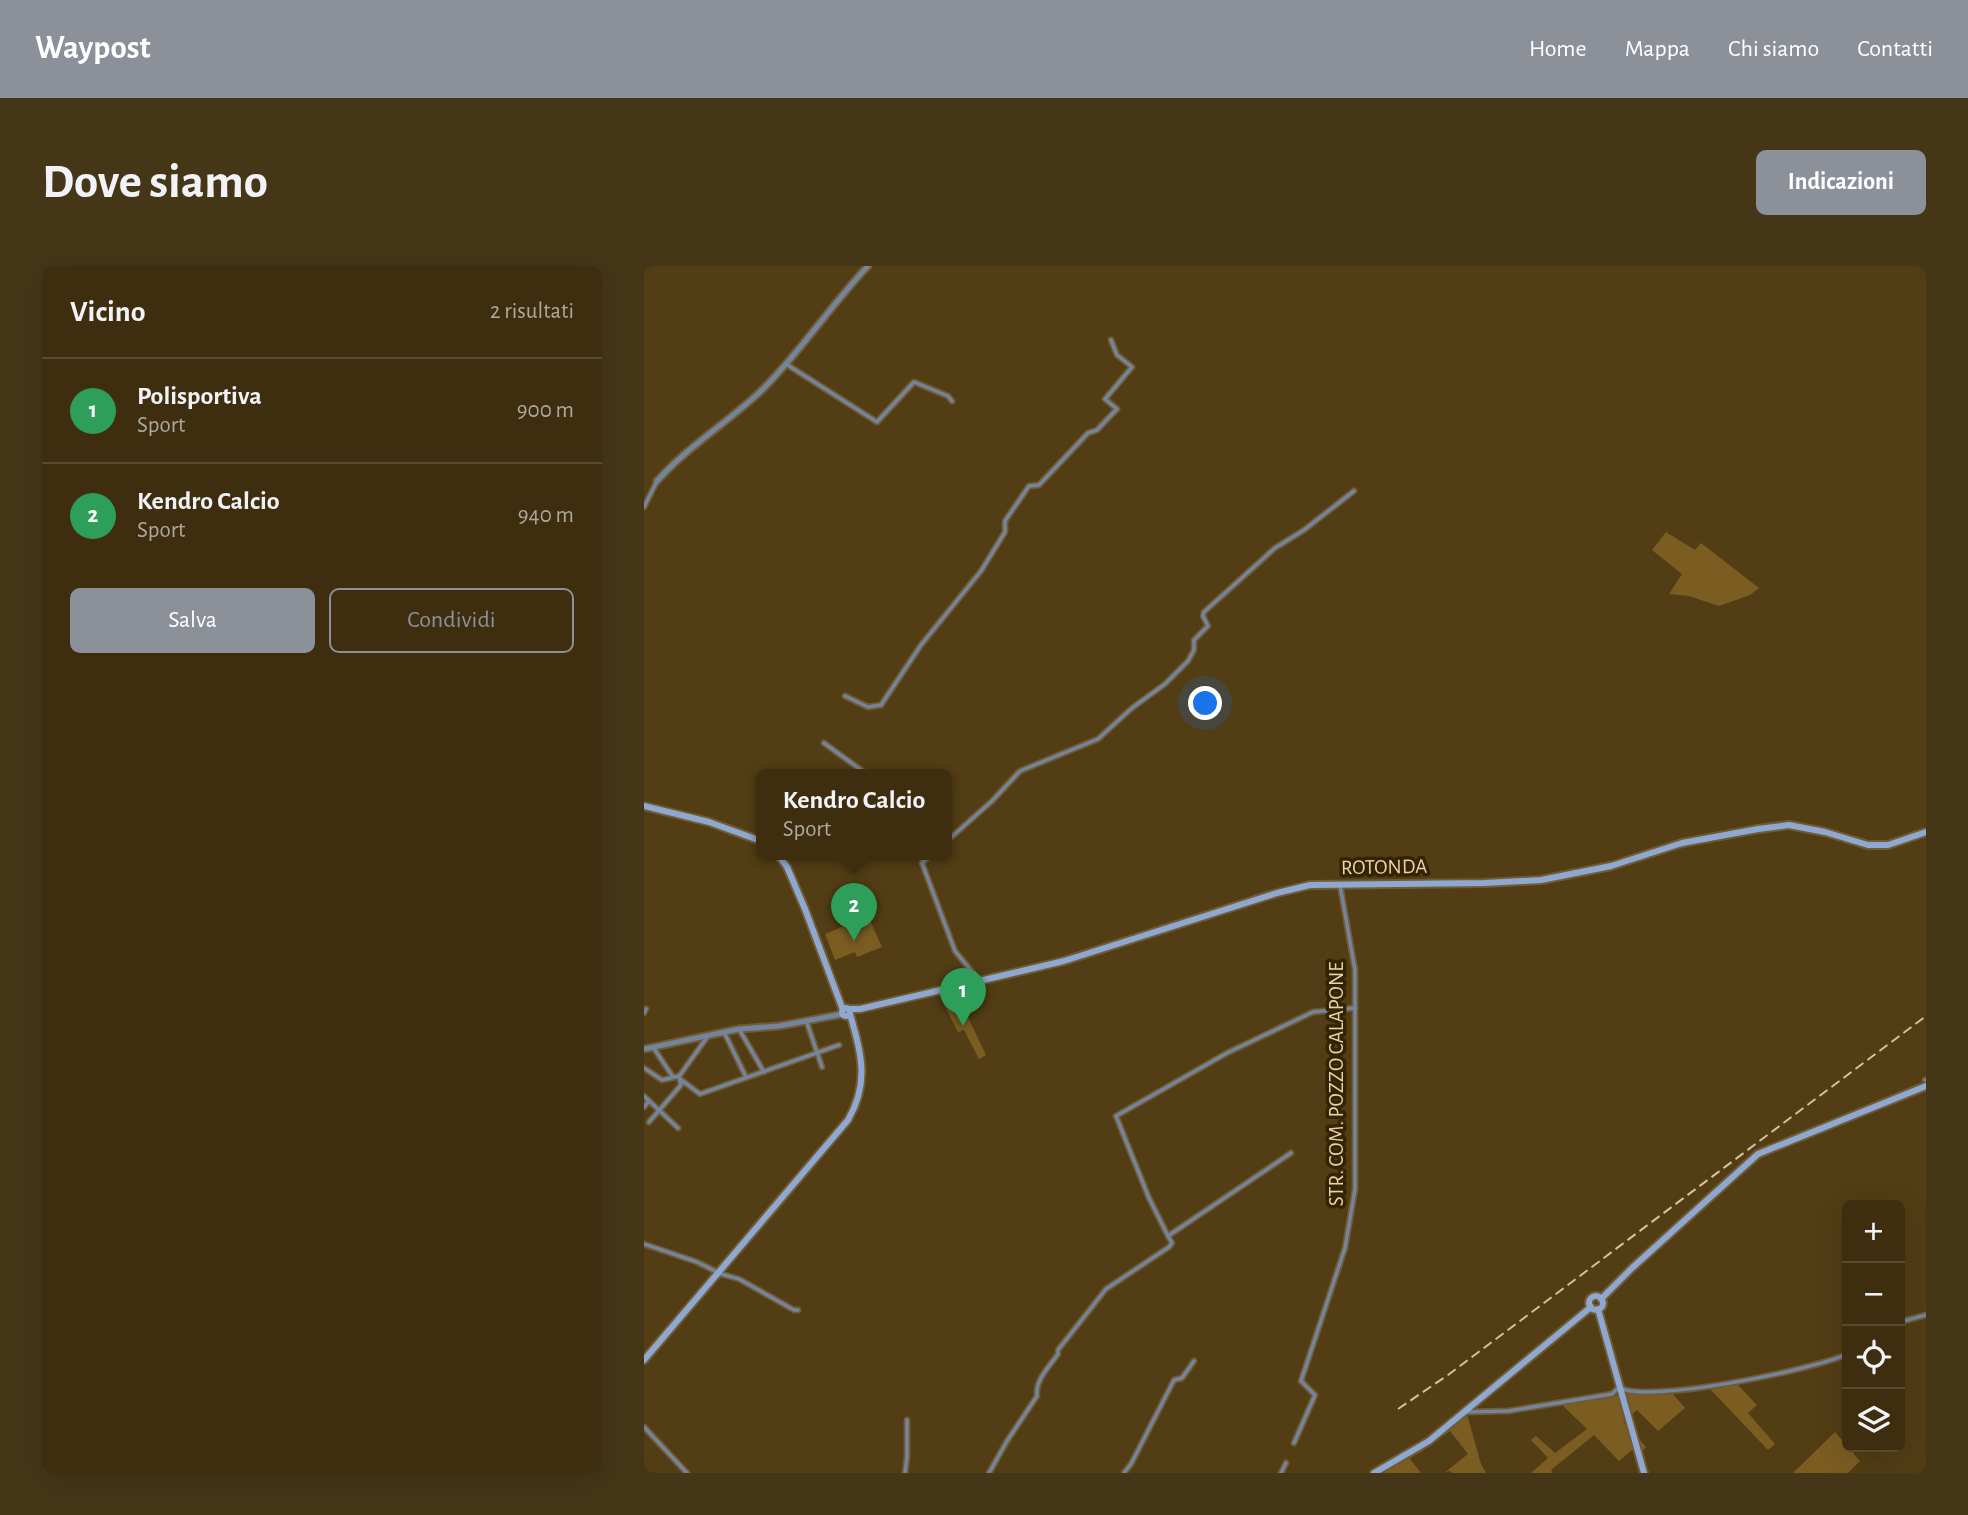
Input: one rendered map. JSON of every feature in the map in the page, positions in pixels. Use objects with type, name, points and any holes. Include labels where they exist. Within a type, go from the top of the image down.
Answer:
[{"type":"main road","points":[[644,806],[709,822],[756,839]]},
{"type":"main road","name":"ROTONDA","points":[[846,1012],[1074,958],[1277,893],[1310,885],[1541,880],[1611,866],[1694,841],[1758,828],[1789,825],[1868,845],[1888,845],[1926,832]]},
{"type":"main road","points":[[644,1360],[844,1125],[852,1113],[862,1080],[862,1062],[854,1030],[782,860]]},
{"type":"main road","points":[[1601,1299],[1758,1154],[1916,1089],[1926,1082]]},
{"type":"main road","points":[[1601,1299],[1592,1298],[1590,1302],[1595,1308],[1644,1473]]},
{"type":"main road","points":[[1374,1473],[1420,1448],[1595,1308],[1603,1305],[1601,1299]]},
{"type":"street","points":[[644,507],[657,481],[679,457],[750,401],[786,364],[868,266]]},
{"type":"street","points":[[845,696],[868,707],[881,705],[921,645],[981,571],[1005,532],[1005,521],[1029,486],[1039,485],[1088,433],[1097,430],[1117,409],[1105,399],[1132,366],[1117,355],[1111,340]]},
{"type":"street","points":[[786,364],[877,422],[914,382],[948,396],[952,401]]},
{"type":"street","points":[[952,837],[992,801],[1020,771],[1098,738],[1172,678],[1192,655],[1194,640],[1208,626],[1204,612],[1275,548],[1304,530],[1354,491]]},
{"type":"street","points":[[824,743],[860,769]]},
{"type":"street","points":[[921,860],[955,951],[973,973],[975,982]]},
{"type":"street","points":[[922,863],[925,860]]},
{"type":"street","name":"STR. COM. POZZO CALAPONE","points":[[1294,1443],[1315,1395],[1301,1381],[1345,1248],[1353,1199],[1354,957],[1340,885]]},
{"type":"street","points":[[989,1473],[1037,1396],[1036,1388],[1058,1350],[1106,1289],[1169,1247],[1171,1243],[1149,1198],[1116,1116],[1227,1053],[1313,1012],[1355,1008]]},
{"type":"street","points":[[673,1077],[647,1048],[739,1028],[779,1026],[846,1012]]},
{"type":"street","points":[[806,1020],[822,1067]]},
{"type":"street","points":[[739,1028],[764,1072]]},
{"type":"street","points":[[724,1032],[746,1078]]},
{"type":"street","points":[[649,1122],[678,1091],[680,1078],[709,1034]]},
{"type":"street","points":[[644,1068],[662,1080],[680,1078],[700,1094],[839,1045]]},
{"type":"street","points":[[644,1096],[678,1128]]},
{"type":"street","points":[[644,1107],[649,1101]]},
{"type":"street","points":[[1168,1236],[1291,1153]]},
{"type":"street","points":[[644,1244],[739,1279],[798,1310]]},
{"type":"street","points":[[1905,1321],[1926,1315]]},
{"type":"street","points":[[1464,1412],[1508,1411],[1612,1394],[1619,1387],[1629,1392],[1673,1390],[1751,1379],[1834,1361],[1842,1357]]},
{"type":"street","points":[[1124,1473],[1174,1380],[1182,1378],[1195,1361]]},
{"type":"street","points":[[1623,1400],[1629,1392]]},
{"type":"street","points":[[905,1473],[907,1420]]},
{"type":"street","points":[[644,1427],[687,1473]]},
{"type":"street","points":[[1281,1473],[1286,1463]]},
{"type":"shaded area","points":[[1666,532],[1695,550],[1701,543],[1759,588],[1750,595],[1719,606],[1689,596],[1669,594],[1682,574],[1652,550]]},
{"type":"shaded area","points":[[868,916],[882,947],[857,957],[855,952],[835,960],[825,934]]},
{"type":"shaded area","points":[[955,990],[986,1055],[979,1059],[964,1030],[958,1032],[938,993]]},
{"type":"shaded area","points":[[1737,1384],[1757,1405],[1748,1413],[1775,1444],[1768,1450],[1709,1388]]},
{"type":"shaded area","points":[[1672,1393],[1685,1408],[1658,1431],[1637,1410],[1623,1422],[1646,1447],[1641,1452],[1636,1447],[1619,1461],[1594,1435],[1551,1470],[1553,1473],[1531,1473],[1548,1458],[1531,1440],[1536,1436],[1555,1453],[1587,1429],[1559,1402],[1626,1394]]},
{"type":"shaded area","points":[[1467,1414],[1486,1473],[1444,1473],[1468,1454],[1450,1431],[1428,1447]]},
{"type":"shaded area","points":[[1835,1432],[1842,1440],[1842,1452],[1852,1452],[1860,1461],[1848,1473],[1793,1473]]},
{"type":"shaded area","points":[[1415,1456],[1410,1459],[1421,1473],[1380,1473]]},
{"type":"railway","points":[[1398,1409],[1448,1375],[1926,1016]]},
{"type":"place","name":"Kendro Calcio","points":[[854,941]]},
{"type":"place","name":"Polisportiva","points":[[963,1026]]}]
